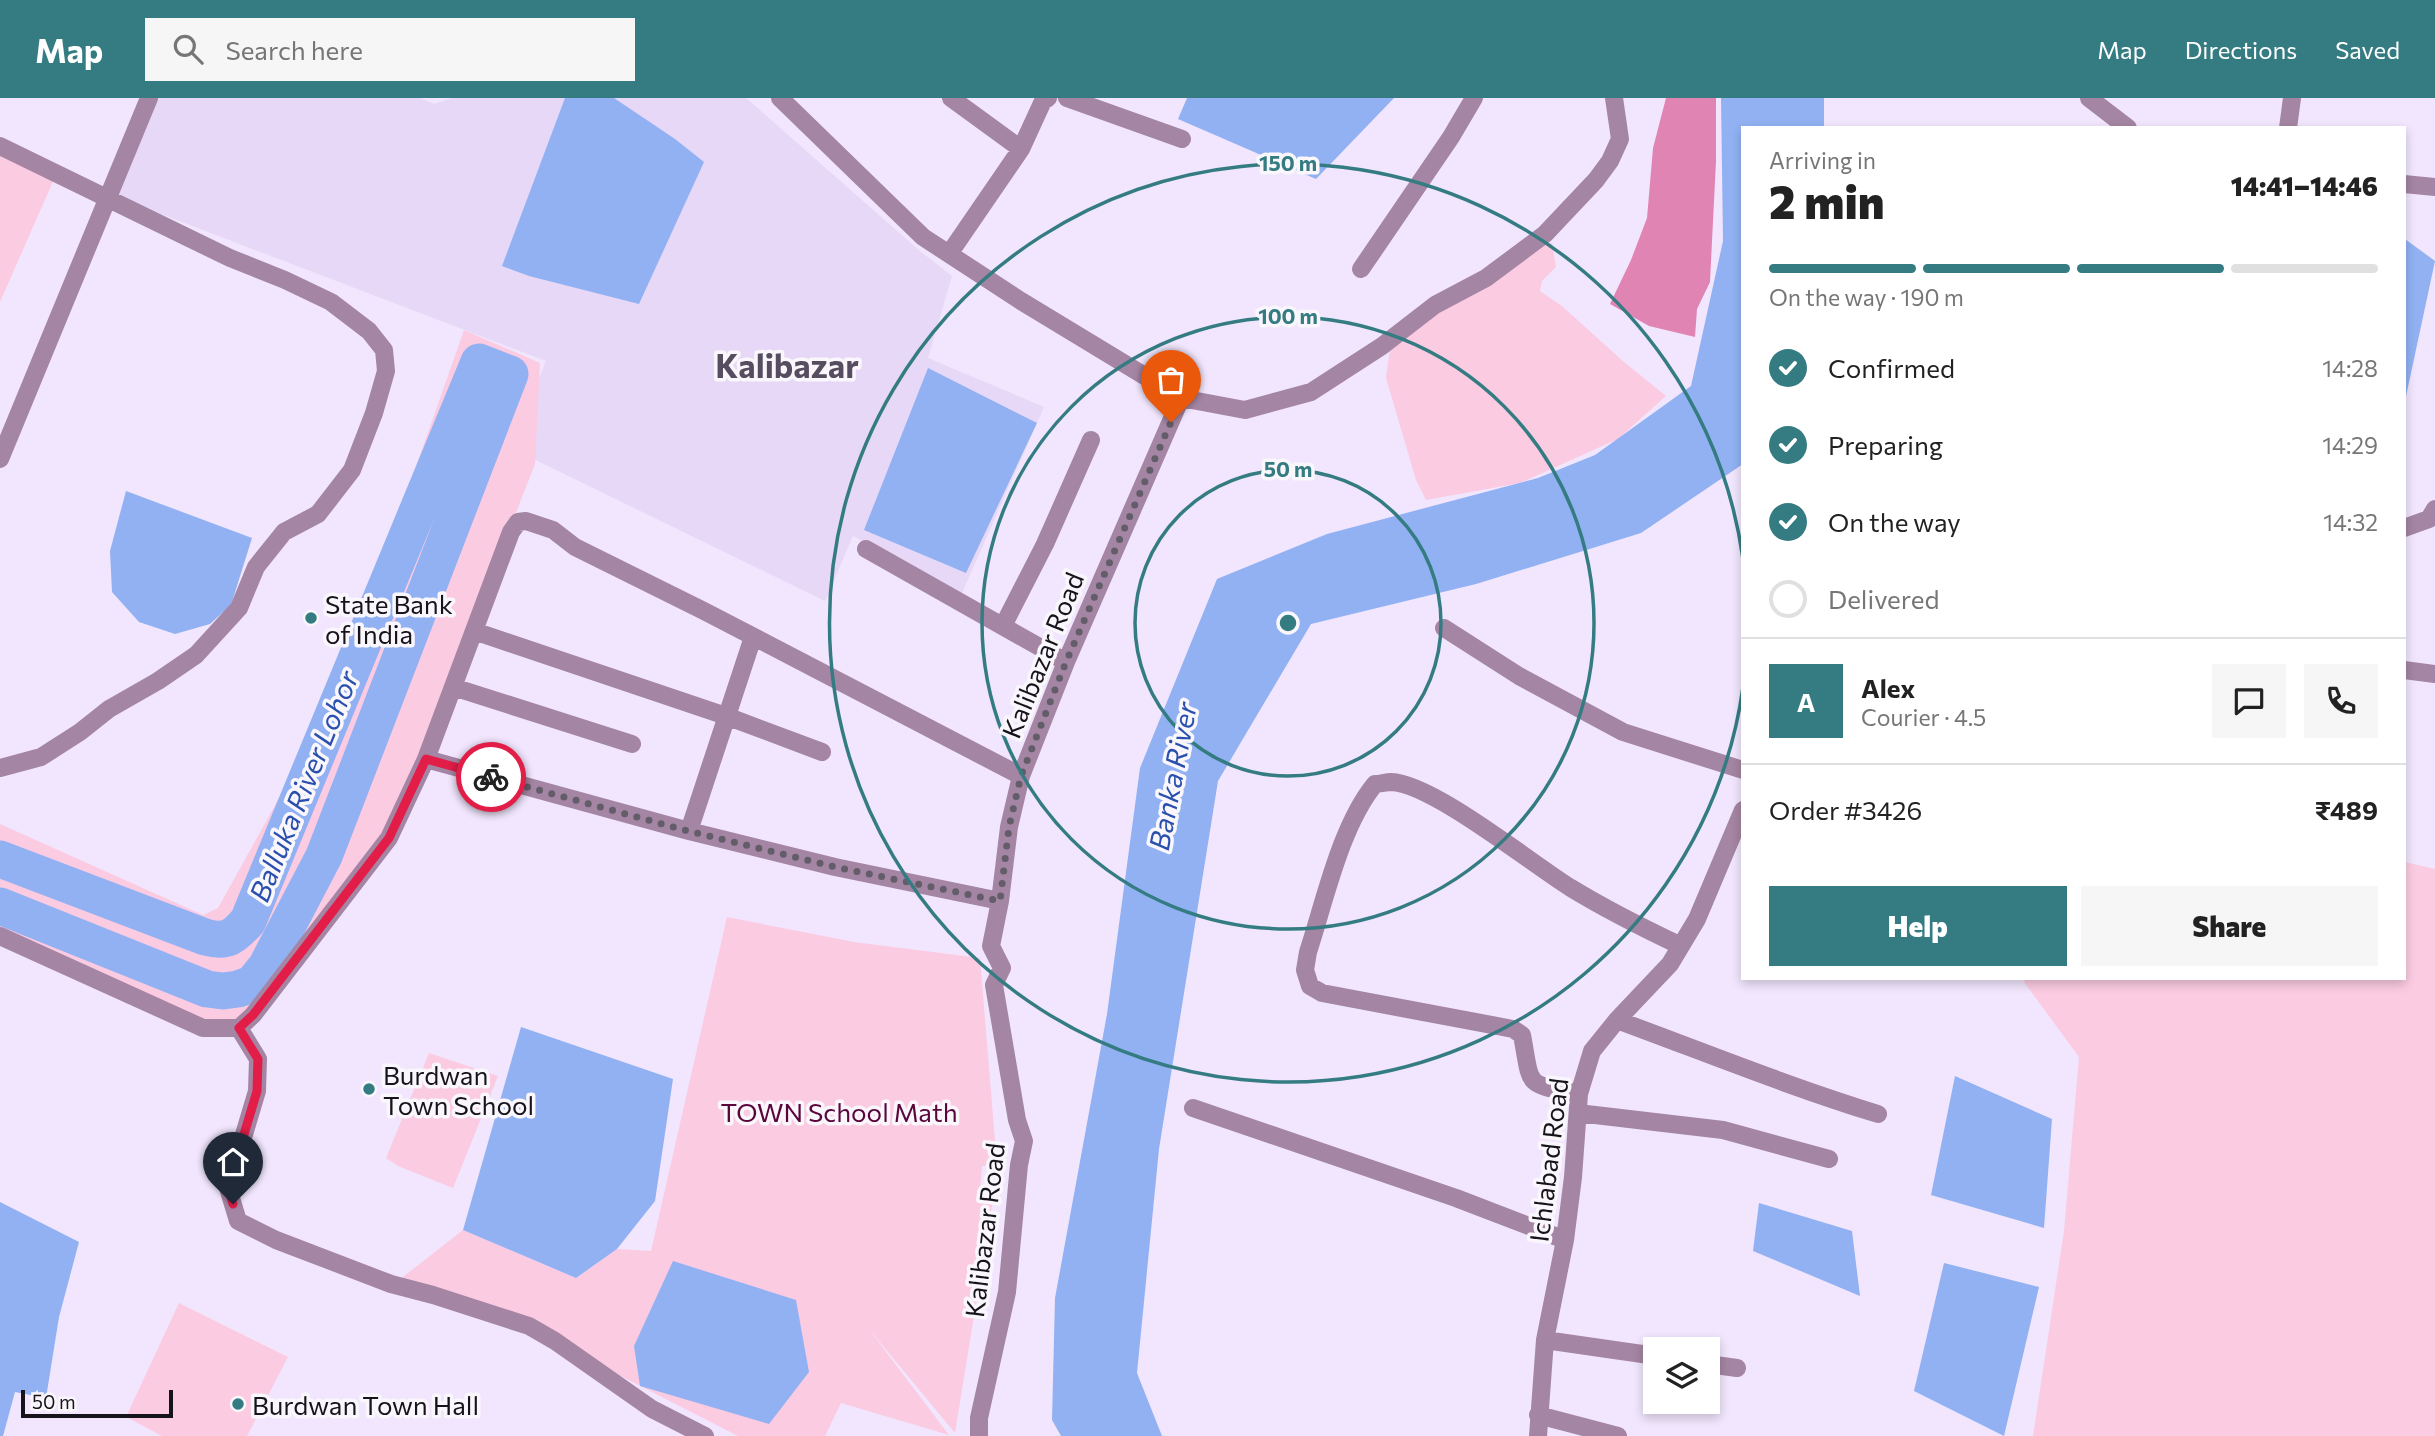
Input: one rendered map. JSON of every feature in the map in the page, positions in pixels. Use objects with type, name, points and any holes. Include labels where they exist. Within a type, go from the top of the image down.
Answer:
[{"type":"street","points":[[0,459],[149,98]]},
{"type":"street","points":[[780,98],[923,237],[948,254],[1181,398],[1245,410],[1311,392],[1382,346],[1435,305],[1486,278],[1545,234],[1596,180],[1610,161],[1620,139],[1614,98]]},
{"type":"street","points":[[951,98],[1021,149]]},
{"type":"street","points":[[948,254],[1021,149],[1044,101],[1048,98]]},
{"type":"street","points":[[1067,98],[1182,139]]},
{"type":"street","points":[[1361,269],[1474,98]]},
{"type":"street","points":[[2089,98],[2124,126]]},
{"type":"street","points":[[2288,126],[2292,98]]},
{"type":"street","points":[[0,146],[230,258],[285,279],[331,302],[369,331],[384,350],[386,371],[374,413],[352,470],[318,514],[284,532],[256,567],[239,608],[196,655],[158,681],[108,709],[80,732],[41,757],[0,768]]},
{"type":"street","points":[[2406,184],[2435,187]]},
{"type":"street","name":"Kalibazar Road","points":[[979,1436],[979,1418],[1007,1292],[1019,1165],[1024,1141],[1017,1120],[993,985],[1002,968],[991,946],[1000,901],[1009,827],[1021,776],[1066,662],[1181,398]]},
{"type":"street","points":[[1003,626],[1045,544],[1091,440]]},
{"type":"street","points":[[2406,527],[2433,519]]},
{"type":"street","points":[[0,936],[204,1028],[239,1028],[253,1015],[389,838],[426,759],[511,532],[518,522],[526,521],[553,530],[575,547],[1021,776]]},
{"type":"street","points":[[866,548],[1066,662]]},
{"type":"street","points":[[1444,628],[1518,676],[1623,732],[1741,770]]},
{"type":"street","points":[[474,631],[726,716],[822,752]]},
{"type":"street","points":[[688,831],[753,637]]},
{"type":"street","points":[[2406,670],[2435,674]]},
{"type":"street","points":[[453,687],[632,744]]},
{"type":"street","points":[[426,759],[688,831],[835,867],[1000,901]]},
{"type":"street","points":[[1579,1094],[1541,1087],[1531,1081],[1526,1069],[1521,1035],[1513,1029],[1322,993],[1310,986],[1305,970],[1308,952],[1347,833],[1363,799],[1375,784],[1392,782],[1439,799],[1569,887],[1619,917],[1681,946]]},
{"type":"street","name":"Ichlabad Road","points":[[1538,1436],[1545,1340],[1565,1240],[1579,1094],[1592,1051],[1670,964],[1697,919],[1741,815]]},
{"type":"street","points":[[1617,1020],[1792,1086],[1878,1114]]},
{"type":"street","points":[[239,1028],[258,1059],[257,1091],[228,1188],[238,1221],[276,1240],[391,1284],[529,1326],[555,1341],[652,1409],[705,1436]]},
{"type":"street","points":[[1193,1108],[1456,1198],[1565,1240]]},
{"type":"street","points":[[1578,1113],[1723,1130],[1829,1159]]},
{"type":"street","points":[[1545,1340],[1643,1354]]},
{"type":"street","points":[[1720,1366],[1737,1368]]},
{"type":"street","points":[[1538,1415],[1618,1436]]},
{"type":"shaded area","points":[[158,98],[420,98],[434,104],[452,98],[746,98],[921,252],[952,276],[928,358],[1044,407],[962,593],[853,536],[825,601],[511,448],[546,361],[114,196]]},
{"type":"shaded area","points":[[1666,98],[1716,98],[1710,282],[1697,309],[1695,337],[1649,326],[1610,304],[1647,218],[1653,148]]},
{"type":"green space","points":[[0,152],[55,177],[0,302]]},
{"type":"green space","points":[[1542,243],[1552,243],[1556,267],[1542,281],[1540,291],[1563,307],[1666,396],[1618,439],[1520,483],[1426,500],[1416,480],[1386,378],[1390,348],[1468,288]]},
{"type":"green space","points":[[464,330],[540,363],[535,464],[389,838],[253,1015],[203,1028],[0,939],[0,824],[203,915],[218,908],[335,697]]},
{"type":"green space","points":[[2406,862],[2435,869],[2435,1436],[2033,1436],[2064,1231],[2079,1057],[2024,982],[2406,980]]},
{"type":"green space","name":"TOWN School Math","points":[[727,917],[854,942],[980,958],[997,1165],[982,1166],[980,1191],[994,1193],[955,1433],[868,1328],[949,1435],[841,1403],[825,1436],[738,1436],[611,1371],[531,1325],[394,1284],[463,1230],[576,1278],[617,1249],[651,1251]]},
{"type":"green space","points":[[429,1053],[498,1076],[453,1188],[398,1166],[386,1158]]},
{"type":"green space","points":[[179,1303],[288,1357],[247,1436],[162,1436],[126,1417]]},
{"type":"water","points":[[565,98],[614,98],[704,162],[639,304],[529,276],[502,266]]},
{"type":"water","points":[[1187,98],[1394,98],[1316,179],[1178,119]]},
{"type":"water","name":"Banka River","points":[[1721,98],[1824,98],[1824,126],[1741,126],[1741,465],[1641,533],[1476,584],[1311,624],[1218,781],[1159,1149],[1137,1373],[1162,1436],[1061,1436],[1052,1420],[1055,1298],[1107,1014],[1140,768],[1217,579],[1327,534],[1538,478],[1595,455],[1691,386],[1723,241]]},
{"type":"water","points":[[2406,240],[2435,261],[2406,396]]},
{"type":"water","points":[[928,368],[1037,423],[966,573],[864,530]]},
{"type":"water","points":[[126,491],[252,538],[231,605],[210,624],[175,634],[139,622],[112,592],[110,551]]},
{"type":"water","points":[[521,1027],[673,1079],[655,1201],[617,1249],[576,1278],[463,1230]]},
{"type":"water","points":[[1955,1076],[2052,1119],[2044,1228],[1931,1195]]},
{"type":"water","points":[[0,1202],[79,1242],[59,1317],[46,1398],[15,1392],[3,1436],[0,1436]]},
{"type":"water","points":[[1759,1203],[1852,1231],[1860,1296],[1753,1251]]},
{"type":"water","points":[[673,1261],[796,1300],[809,1372],[769,1424],[640,1386],[634,1346]]},
{"type":"water","points":[[1944,1263],[2039,1287],[2004,1436],[1914,1391]]},
{"type":"waterway","name":"Balluka River Lohor","points":[[0,859],[205,937],[225,939],[238,931],[248,921],[479,362],[510,374],[324,856],[266,967],[252,984],[223,991],[207,989],[0,906]]},
{"type":"way so far","points":[[491,777],[688,831],[835,867],[1000,901],[1009,827],[1021,776],[1066,662],[1171,422]]},
{"type":"place","name":"State Bank of India","points":[[311,618]]},
{"type":"place","name":"Burdwan Town School","points":[[369,1089]]},
{"type":"place","name":"Burdwan Town Hall","points":[[238,1404]]},
{"type":"district","name":"Kalibazar","points":[[787,364]]},
{"type":"route","points":[[233,1204],[228,1188],[257,1091],[258,1059],[239,1028],[253,1015],[389,838],[426,759],[491,777]]}]
